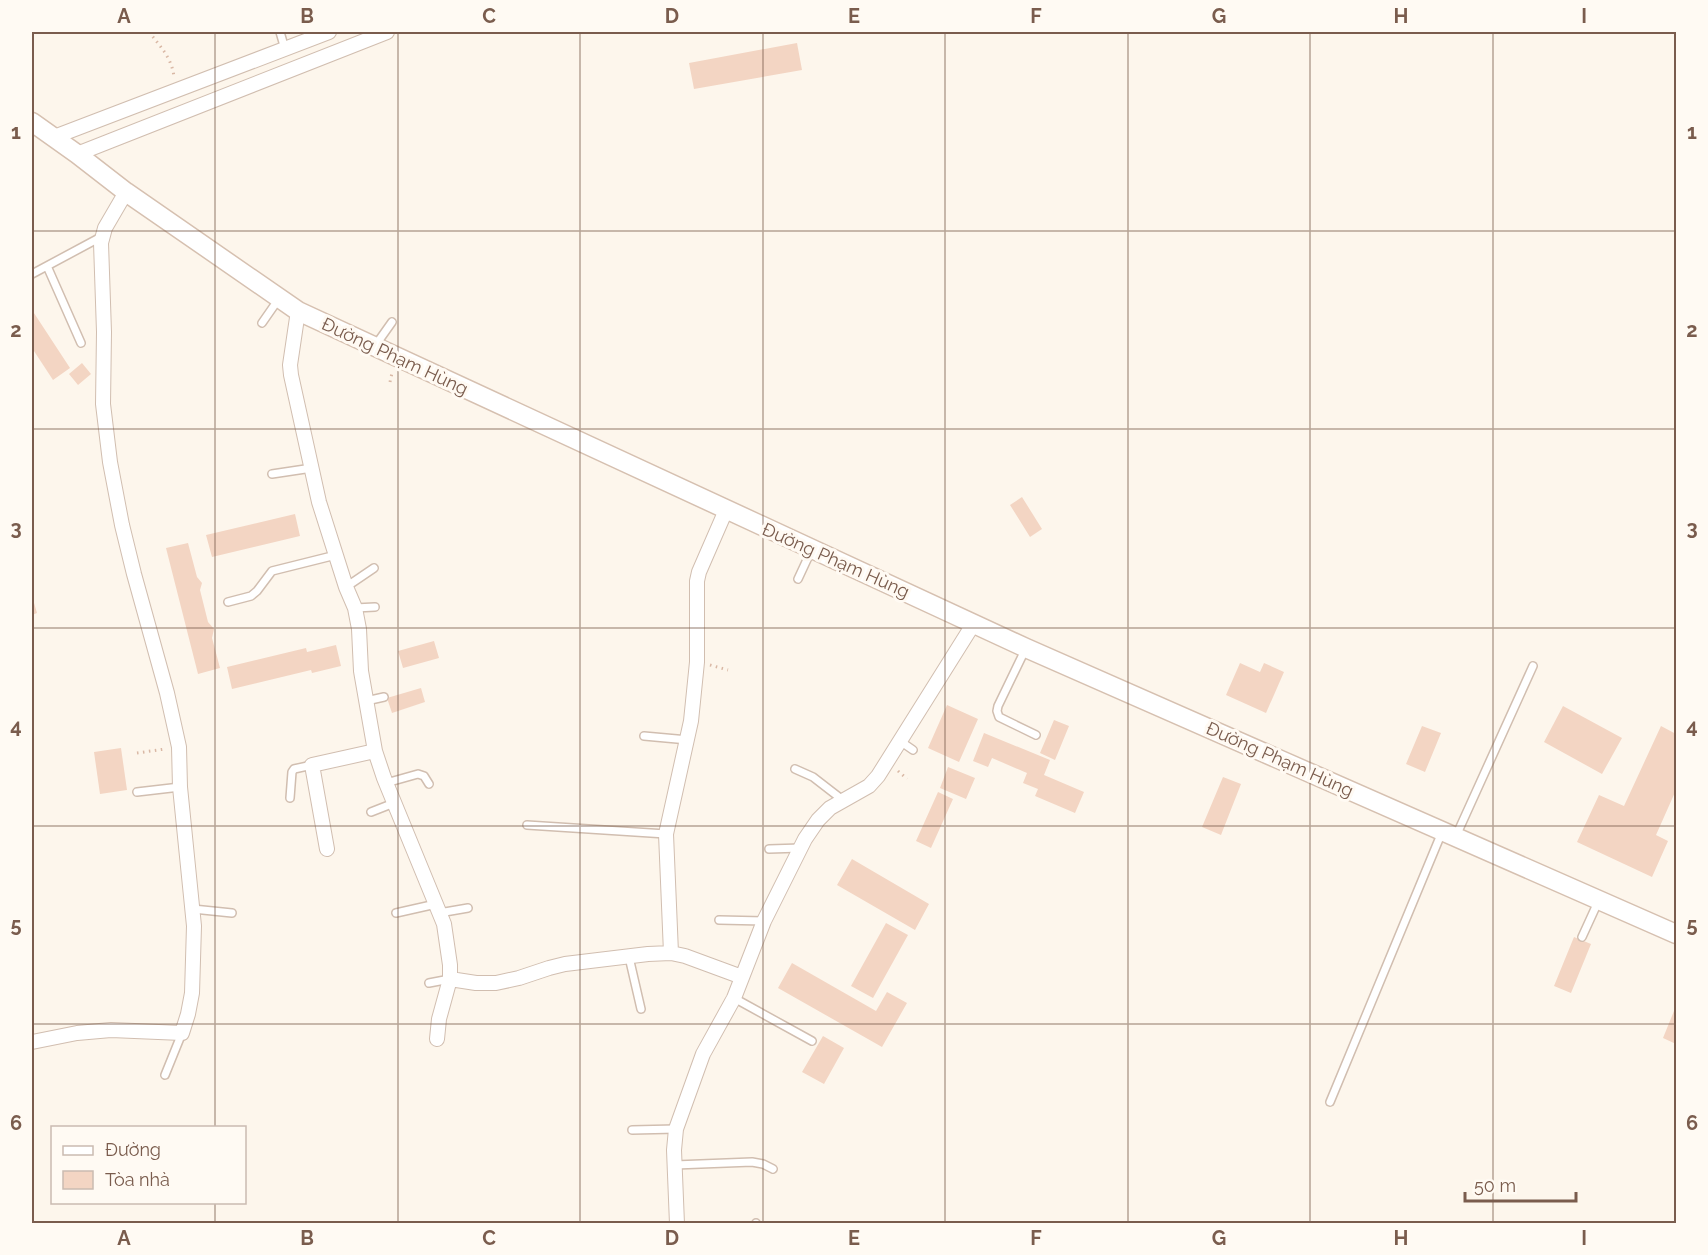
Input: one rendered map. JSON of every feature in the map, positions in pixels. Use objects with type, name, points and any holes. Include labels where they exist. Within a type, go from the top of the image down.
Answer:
[{"type":"main road","name":"Đường Phạm Hùng","points":[[32,122],[78,154],[126,192],[298,311],[1026,648],[1677,934]]},
{"type":"street","points":[[54,137],[329,32]]},
{"type":"street","points":[[78,154],[387,32]]},
{"type":"street","points":[[257,60],[266,80]]},
{"type":"street","points":[[180,89],[194,108]]},
{"type":"street","points":[[32,1042],[77,1033],[111,1030],[182,1033],[192,993],[194,926],[180,787],[179,747],[167,693],[122,525],[110,462],[102,389],[104,332],[102,243],[105,228],[126,192]]},
{"type":"street","points":[[298,311],[290,365],[319,502],[355,608],[359,629],[361,671],[375,751],[444,924],[450,979],[439,1019],[437,1039]]},
{"type":"street","points":[[671,953],[666,834],[691,721],[697,662],[697,581],[726,510]]},
{"type":"street","points":[[677,1224],[676,1129],[703,1054],[734,998],[764,921],[805,839],[830,807],[869,786],[878,776],[974,623]]},
{"type":"street","points":[[327,849],[312,765],[375,751]]},
{"type":"street","points":[[450,979],[495,983],[565,964],[671,953],[742,977]]},
{"type":"lane","points":[[280,32],[285,49]]},
{"type":"lane","points":[[32,274],[103,236]]},
{"type":"lane","points":[[47,266],[81,343]]},
{"type":"lane","points":[[262,323],[280,298]]},
{"type":"lane","points":[[375,346],[392,322]]},
{"type":"lane","points":[[272,474],[312,468]]},
{"type":"lane","points":[[798,579],[812,549]]},
{"type":"lane","points":[[228,602],[251,596],[272,571],[336,555]]},
{"type":"lane","points":[[346,587],[374,568]]},
{"type":"lane","points":[[355,608],[375,607]]},
{"type":"lane","points":[[1026,648],[996,711],[999,717],[1036,735]]},
{"type":"lane","points":[[1330,1102],[1450,833],[1533,666]]},
{"type":"lane","points":[[366,702],[384,697]]},
{"type":"lane","points":[[644,736],[688,740]]},
{"type":"lane","points":[[900,741],[914,750]]},
{"type":"lane","points":[[290,798],[294,769],[312,765]]},
{"type":"lane","points":[[795,769],[813,777],[844,801]]},
{"type":"lane","points":[[386,783],[418,774],[424,776],[429,784]]},
{"type":"lane","points":[[136,792],[180,787]]},
{"type":"lane","points":[[371,812],[394,803]]},
{"type":"lane","points":[[527,825],[666,834]]},
{"type":"lane","points":[[769,849],[801,848]]},
{"type":"lane","points":[[1581,937],[1599,900]]},
{"type":"lane","points":[[396,913],[437,908],[468,908]]},
{"type":"lane","points":[[193,909],[232,913]]},
{"type":"lane","points":[[719,920],[764,921]]},
{"type":"lane","points":[[629,957],[641,1009]]},
{"type":"lane","points":[[429,983],[450,979]]},
{"type":"lane","points":[[734,998],[812,1041]]},
{"type":"lane","points":[[165,1075],[182,1033]]},
{"type":"lane","points":[[632,1130],[676,1129]]},
{"type":"lane","points":[[675,1165],[752,1162],[764,1164],[773,1169]]},
{"type":"path","points":[[149,32],[169,58],[180,89]]},
{"type":"path","points":[[697,662],[728,670]]},
{"type":"path","points":[[137,753],[179,747]]},
{"type":"building","points":[[797,43],[802,70],[694,89],[689,63]]},
{"type":"building","points":[[32,310],[70,368],[53,380],[32,348]]},
{"type":"building","points":[[82,363],[91,374],[78,385],[69,374]]},
{"type":"building","points":[[1022,497],[1042,529],[1030,537],[1010,505]]},
{"type":"building","points":[[295,514],[300,536],[212,557],[206,535]]},
{"type":"building","points":[[188,543],[197,577],[202,583],[200,590],[208,622],[214,629],[212,638],[220,668],[198,674],[166,548]]},
{"type":"building","points":[[32,596],[37,613],[32,615]]},
{"type":"building","points":[[434,641],[439,658],[403,668],[398,651]]},
{"type":"building","points":[[336,645],[341,666],[312,673],[311,670],[232,689],[227,667],[306,648],[307,652]]},
{"type":"building","points":[[1240,663],[1260,672],[1264,663],[1284,672],[1266,713],[1226,695]]},
{"type":"building","points":[[421,688],[425,702],[392,713],[387,698]]},
{"type":"building","points":[[947,705],[978,719],[959,762],[928,748]]},
{"type":"building","points":[[1563,706],[1622,738],[1602,774],[1544,742]]},
{"type":"building","points":[[1054,720],[1069,726],[1055,760],[1040,753]]},
{"type":"building","points":[[1422,726],[1441,733],[1425,772],[1406,764]]},
{"type":"building","points":[[1661,726],[1676,734],[1676,790],[1656,835],[1668,841],[1652,877],[1577,842],[1599,795],[1624,806]]},
{"type":"building","points":[[984,733],[1050,760],[1044,775],[1084,792],[1075,813],[1035,796],[1038,789],[1023,783],[1027,773],[992,758],[988,767],[973,761]]},
{"type":"building","points":[[121,748],[127,790],[100,794],[94,752]]},
{"type":"building","points":[[948,767],[975,778],[966,799],[940,788]]},
{"type":"building","points":[[1223,777],[1241,784],[1221,835],[1202,827]]},
{"type":"building","points":[[938,792],[953,799],[931,848],[916,841]]},
{"type":"building","points":[[852,859],[929,904],[915,930],[837,885]]},
{"type":"building","points":[[886,923],[908,935],[873,998],[851,986]]},
{"type":"building","points":[[1574,937],[1591,944],[1571,993],[1554,986]]},
{"type":"building","points":[[792,963],[876,1011],[887,992],[907,1003],[882,1047],[778,988]]},
{"type":"building","points":[[1676,1006],[1676,1044],[1663,1038]]},
{"type":"building","points":[[823,1036],[844,1048],[824,1084],[802,1072]]}]
